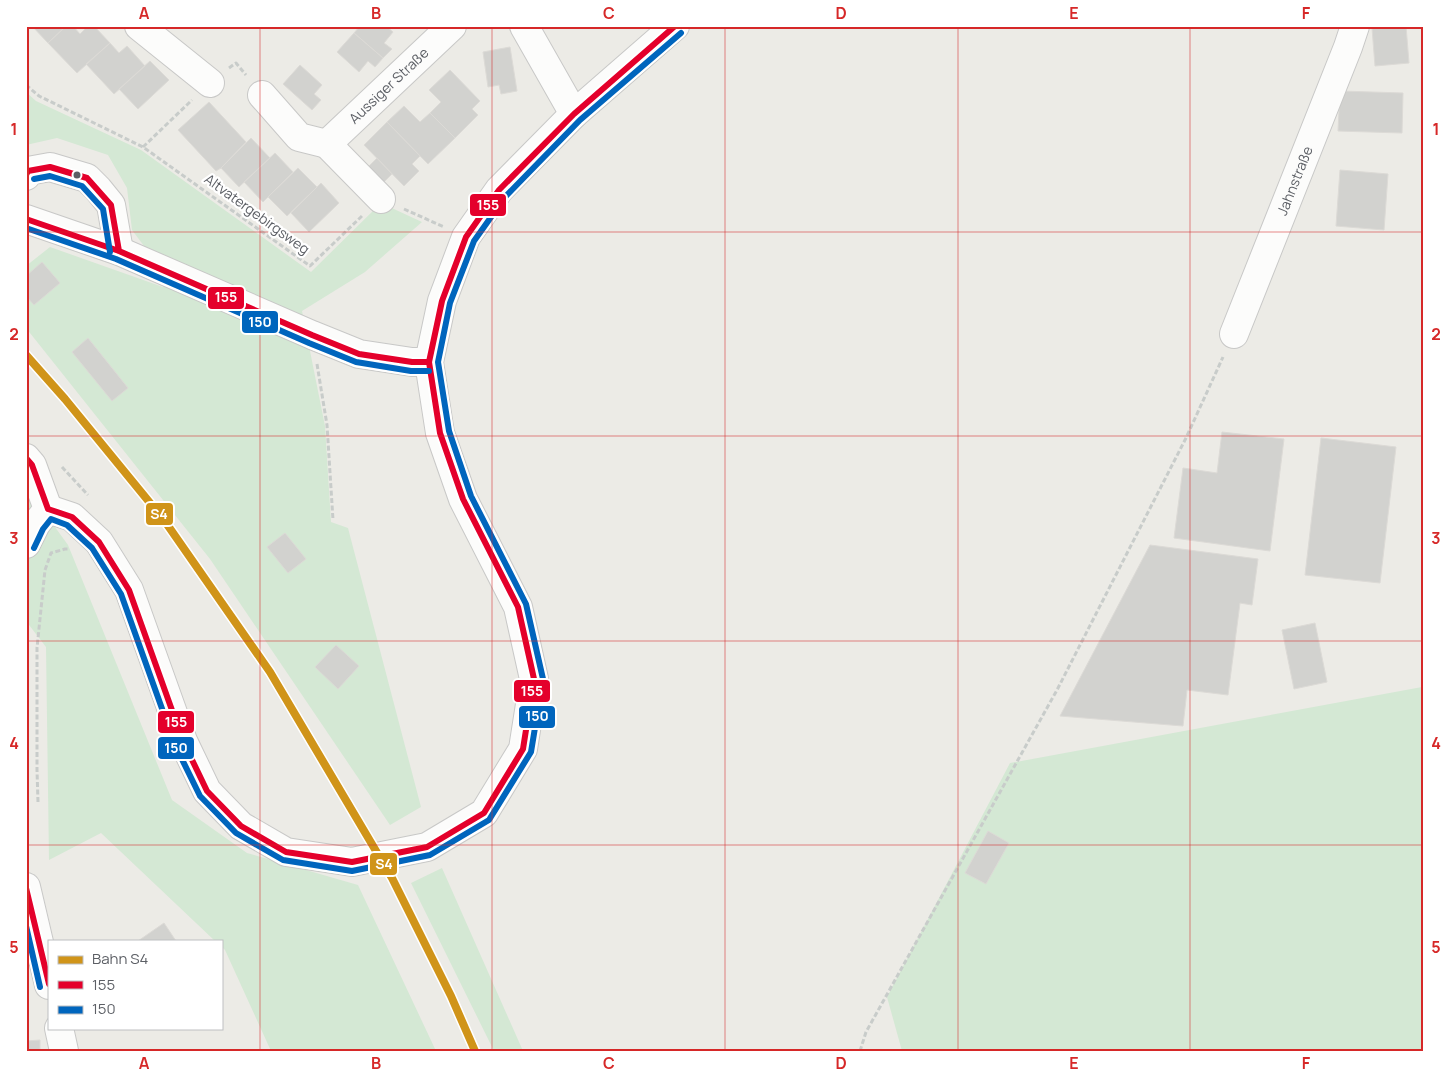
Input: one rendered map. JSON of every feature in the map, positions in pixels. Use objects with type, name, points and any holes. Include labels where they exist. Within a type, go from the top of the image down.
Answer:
[{"type":"street","points":[[140,26],[210,83]]},
{"type":"street","name":"Aussiger Straße","points":[[327,144],[452,26]]},
{"type":"street","points":[[524,26],[574,114]]},
{"type":"street","points":[[48,509],[72,517],[99,542],[129,590],[182,741],[207,791],[241,826],[286,852],[352,862],[427,847],[484,814],[523,749],[534,679],[518,607],[463,500],[440,433],[429,362],[442,301],[466,237],[499,190],[574,114],[675,26]]},
{"type":"street","name":"Jahnstraße","points":[[1234,334],[1348,48],[1355,26]]},
{"type":"street","points":[[262,95],[299,137],[327,144],[381,198]]},
{"type":"street","points":[[26,176],[28,171],[50,167],[87,178],[110,205],[119,251]]},
{"type":"street","points":[[26,219],[119,251],[359,354],[412,362],[429,362]]},
{"type":"street","points":[[26,458],[32,465],[48,509]]},
{"type":"street","points":[[26,544],[36,524],[48,509]]},
{"type":"street","points":[[26,887],[48,981]]},
{"type":"street","points":[[59,1030],[64,1051]]},
{"type":"path","name":"Altvatergebirgsweg","points":[[26,85],[38,96],[144,147],[310,266],[381,198]]},
{"type":"path","points":[[381,198],[466,237]]},
{"type":"path","points":[[860,1051],[866,1032],[1056,690],[1186,438],[1234,334]]},
{"type":"path","points":[[312,335],[327,425],[333,520]]},
{"type":"path","points":[[60,464],[94,500]]},
{"type":"path","points":[[38,802],[37,648],[45,570],[51,553],[65,548],[73,551]]},
{"type":"green space","points":[[26,92],[36,101],[141,150],[311,272],[381,203],[422,222],[365,272],[302,311],[325,426],[331,522],[348,528],[421,807],[390,825],[210,559],[26,328],[26,266],[50,247],[163,287],[173,262],[147,250],[132,230],[127,188],[108,155],[57,138],[26,145]]},
{"type":"green space","points":[[26,487],[68,545],[172,800],[247,853],[358,885],[436,1051],[271,1051],[222,947],[222,940],[214,940],[101,833],[49,860],[46,647],[26,621]]},
{"type":"green space","points":[[1422,687],[1424,696],[1424,1051],[902,1051],[887,997],[1010,763]]},
{"type":"green space","points":[[442,868],[523,1051],[494,1051],[411,883]]},
{"type":"building","points":[[32,26],[66,26],[48,43]]},
{"type":"building","points":[[66,26],[73,26],[80,34],[88,26],[94,26],[110,43],[77,73],[48,43]]},
{"type":"building","points":[[360,26],[386,26],[393,32],[384,43],[392,49],[383,58],[354,33]]},
{"type":"building","points":[[1406,26],[1409,63],[1375,66],[1372,28]]},
{"type":"building","points":[[354,33],[383,58],[375,67],[368,61],[359,72],[337,52]]},
{"type":"building","points":[[110,43],[119,53],[127,46],[145,66],[114,94],[86,64]]},
{"type":"building","points":[[510,47],[517,91],[501,94],[499,85],[488,87],[483,52]]},
{"type":"building","points":[[150,61],[169,80],[138,109],[119,89]]},
{"type":"building","points":[[300,65],[322,85],[314,94],[321,100],[312,110],[283,84]]},
{"type":"building","points":[[450,70],[480,101],[472,109],[478,115],[455,138],[430,113],[441,102],[429,90]]},
{"type":"building","points":[[1340,91],[1403,93],[1402,133],[1338,131]]},
{"type":"building","points":[[209,102],[246,142],[216,171],[178,130]]},
{"type":"building","points":[[404,106],[420,122],[430,113],[455,138],[428,164],[387,122]]},
{"type":"building","points":[[387,122],[420,156],[412,164],[419,171],[404,186],[364,145]]},
{"type":"building","points":[[251,138],[270,158],[239,187],[221,168]]},
{"type":"building","points":[[275,153],[293,172],[263,202],[244,182]]},
{"type":"building","points":[[377,158],[392,174],[380,186],[365,170]]},
{"type":"building","points":[[298,168],[317,187],[287,216],[268,197]]},
{"type":"building","points":[[1340,170],[1388,174],[1384,230],[1336,226]]},
{"type":"building","points":[[321,183],[339,203],[309,232],[291,213]]},
{"type":"building","points":[[42,262],[60,283],[34,305],[26,296],[26,276]]},
{"type":"building","points":[[88,338],[128,388],[112,401],[72,352]]},
{"type":"building","points":[[1222,432],[1284,439],[1270,551],[1174,538],[1183,468],[1217,473]]},
{"type":"building","points":[[1321,438],[1396,447],[1380,583],[1305,575]]},
{"type":"building","points":[[285,533],[306,559],[288,573],[267,547]]},
{"type":"building","points":[[1150,545],[1258,559],[1252,605],[1240,603],[1228,695],[1187,690],[1183,726],[1060,716]]},
{"type":"building","points":[[1315,623],[1327,682],[1294,689],[1282,630]]},
{"type":"building","points":[[336,645],[359,666],[338,689],[315,667]]},
{"type":"building","points":[[988,831],[1009,843],[986,884],[965,873]]},
{"type":"building","points":[[164,923],[175,940],[139,940]]},
{"type":"building","points":[[40,1040],[40,1051],[26,1051],[26,1041]]},
{"type":"rail line","name":"S4","points":[[26,355],[65,399],[164,520],[270,672],[392,878],[451,996],[475,1051]]},
{"type":"transit line","name":"155","points":[[48,509],[72,517],[99,542],[129,590],[183,741],[207,791],[241,826],[286,852],[352,862],[427,847],[484,813],[523,749],[534,679],[518,607],[463,499],[440,433],[429,362],[442,301],[466,237],[499,190],[574,114],[675,26]]},
{"type":"transit line","name":"150","points":[[34,548],[43,529],[51,519],[67,525],[92,548],[121,594],[175,745],[200,796],[236,833],[283,860],[352,871],[430,855],[489,820],[531,752],[543,679],[526,604],[471,496],[449,431],[438,362],[450,303],[474,241],[506,196],[580,120],[681,33]]},
{"type":"transit line","name":"155","points":[[26,175],[28,171],[50,167],[87,178],[111,205],[119,251]]},
{"type":"transit line","name":"150","points":[[34,179],[50,176],[82,186],[103,209],[110,252]]},
{"type":"transit line","name":"155","points":[[26,219],[119,251],[359,354],[412,362],[429,362]]},
{"type":"transit line","name":"150","points":[[26,228],[116,259],[356,362],[411,371],[429,371]]},
{"type":"transit line","name":"155","points":[[26,458],[32,465],[48,509]]},
{"type":"transit line","name":"155","points":[[26,888],[48,980]]},
{"type":"transit line","name":"150","points":[[26,926],[40,987]]}]
